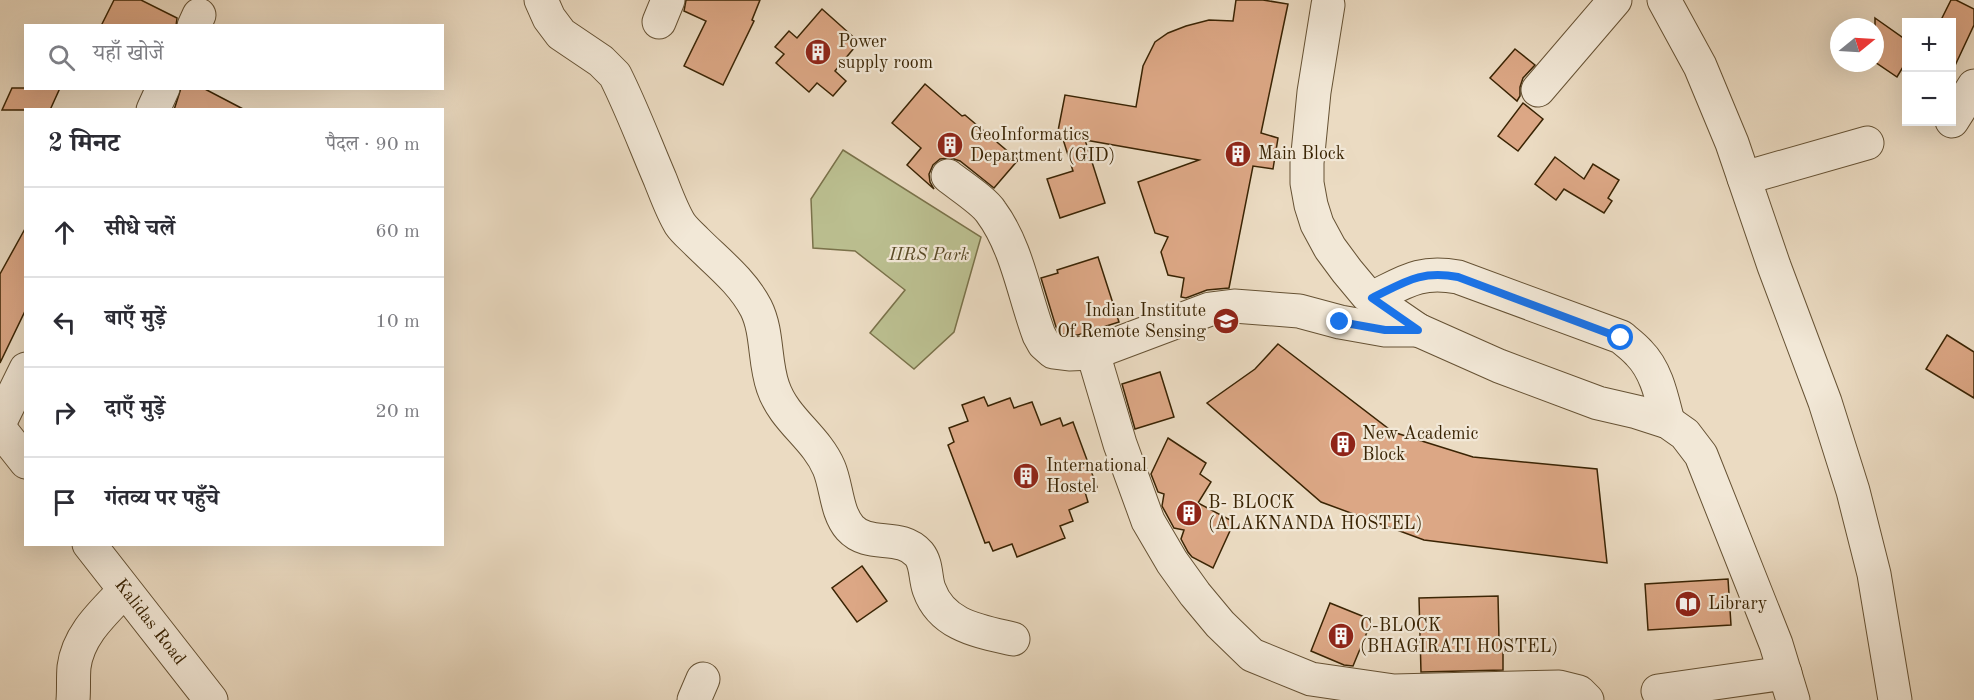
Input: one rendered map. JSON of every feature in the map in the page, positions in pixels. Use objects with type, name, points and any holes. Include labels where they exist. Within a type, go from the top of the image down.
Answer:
[{"type":"street","points":[[542,0],[549,18],[561,34],[601,61],[615,75],[680,225],[750,297],[758,311],[773,389],[789,417],[821,452],[830,469],[840,512],[848,526],[863,538],[908,545],[920,555],[925,567],[928,588],[937,605],[956,622],[973,630],[1013,639]]},
{"type":"street","points":[[1538,90],[1615,0]]},
{"type":"street","points":[[1664,0],[1700,66],[1744,178],[1825,402],[1853,491],[1874,574],[1895,700]]},
{"type":"street","points":[[1328,5],[1314,92],[1307,183],[1317,224],[1330,248],[1347,271],[1372,298],[1418,330],[1499,366],[1554,387],[1598,403],[1668,422],[1685,434],[1701,455],[1776,644],[1789,687],[1658,691]]},
{"type":"street","points":[[1947,128],[1974,86]]},
{"type":"street","points":[[154,108],[162,90]]},
{"type":"street","points":[[1744,178],[1867,143]]},
{"type":"street","points":[[948,176],[990,210],[1002,230],[1039,335],[1044,344],[1053,352],[1093,353],[1210,309],[1234,306],[1299,311],[1340,322],[1385,330],[1418,330]]},
{"type":"street","points":[[1372,298],[1412,279],[1438,273],[1458,277],[1621,338],[1641,354],[1650,370],[1659,387],[1668,422]]},
{"type":"street","points":[[1093,353],[1120,444],[1148,521],[1172,562],[1195,594],[1220,624],[1252,655],[1311,679],[1341,684],[1394,691],[1560,687],[1579,692],[1587,700]]},
{"type":"street","points":[[0,422],[24,373]]},
{"type":"street","points":[[0,429],[24,459]]},
{"type":"street","name":"Kalidas Road","points":[[90,546],[211,700]]},
{"type":"street","points":[[73,700],[74,668],[80,643],[98,618],[124,591]]},
{"type":"green space","name":"IIRS Park","points":[[843,150],[981,237],[954,332],[914,369],[870,333],[905,290],[855,251],[813,248],[811,199]]},
{"type":"building","points":[[114,0],[141,0],[177,18],[176,24],[102,24]]},
{"type":"building","points":[[686,0],[760,0],[752,20],[754,21],[723,85],[684,66],[706,21],[684,11]]},
{"type":"building","name":"Main Block","points":[[1236,0],[1263,0],[1288,4],[1261,133],[1278,138],[1273,169],[1253,166],[1229,288],[1207,290],[1186,298],[1181,297],[1184,278],[1168,275],[1161,252],[1168,237],[1155,233],[1138,182],[1199,160],[1085,140],[1105,203],[1060,218],[1047,179],[1073,171],[1062,136],[1057,136],[1065,95],[1136,107],[1143,66],[1155,42],[1168,33],[1186,26],[1209,20],[1233,21]]},
{"type":"building","points":[[1951,0],[1956,0],[1974,9],[1974,25],[1956,63],[1956,18],[1942,18]]},
{"type":"building","name":"Power supply room","points":[[822,9],[859,42],[835,71],[846,81],[833,96],[817,83],[809,92],[776,63],[784,54],[775,47],[789,31],[797,38]]},
{"type":"building","points":[[1884,24],[1902,37],[1902,69],[1897,77],[1884,68]]},
{"type":"building","points":[[1515,49],[1535,65],[1523,78],[1517,101],[1490,78]]},
{"type":"building","name":"GeoInformatics Department (GID)","points":[[925,84],[1018,160],[994,188],[960,161],[951,158],[940,159],[933,165],[929,174],[934,189],[907,165],[921,148],[892,123]]},
{"type":"building","points":[[12,88],[59,90],[51,108],[2,110]]},
{"type":"building","points":[[180,90],[207,90],[241,108],[175,108]]},
{"type":"building","points":[[1523,103],[1543,119],[1518,151],[1498,136]]},
{"type":"building","points":[[1555,157],[1584,179],[1593,164],[1619,180],[1608,198],[1612,201],[1604,213],[1564,189],[1556,200],[1535,184]]},
{"type":"building","points":[[24,231],[24,313],[0,363],[0,274]]},
{"type":"building","points":[[1098,257],[1119,322],[1078,335],[1061,334],[1056,327],[1041,278],[1058,273],[1057,270]]},
{"type":"building","points":[[1947,335],[1974,352],[1974,398],[1926,369]]},
{"type":"building","name":"New Academic Block","points":[[1278,344],[1393,432],[1473,457],[1597,469],[1607,563],[1424,540],[1321,502],[1207,403],[1255,369]]},
{"type":"building","points":[[1160,372],[1174,417],[1135,429],[1122,384]]},
{"type":"building","name":"International Hostel","points":[[984,397],[988,406],[1010,398],[1014,408],[1032,402],[1041,425],[1060,418],[1063,426],[1073,422],[1097,487],[1085,492],[1088,502],[1069,510],[1073,521],[1060,526],[1065,538],[1017,557],[1012,544],[993,551],[989,542],[985,543],[948,445],[954,442],[949,428],[968,421],[962,405]]},
{"type":"building","name":"B- BLOCK (ALAKNANDA HOSTEL)","points":[[1168,438],[1206,463],[1200,474],[1211,482],[1198,503],[1234,522],[1213,568],[1192,557],[1181,539],[1184,530],[1174,528],[1162,506],[1164,494],[1158,492],[1151,474]]},
{"type":"building","points":[[862,566],[887,601],[857,622],[832,588]]},
{"type":"building","name":"Library","points":[[1728,579],[1731,625],[1648,630],[1645,584]]},
{"type":"building","points":[[1498,596],[1499,640],[1503,640],[1503,670],[1421,672],[1419,598]]},
{"type":"building","name":"C-BLOCK (BHAGIRATI HOSTEL)","points":[[1330,603],[1372,620],[1353,666],[1344,665],[1311,651]]},
{"type":"place","name":"Power supply room","points":[[818,52]]},
{"type":"place","name":"GeoInformatics Department (GID)","points":[[950,145]]},
{"type":"place","name":"Main Block","points":[[1238,154]]},
{"type":"place","name":"Indian Institute Of Remote Sensing","points":[[1226,321]]},
{"type":"place","name":"New Academic Block","points":[[1343,444]]},
{"type":"place","name":"International Hostel","points":[[1026,476]]},
{"type":"place","name":"B- BLOCK (ALAKNANDA HOSTEL)","points":[[1189,513]]},
{"type":"place","name":"Library","points":[[1688,604]]},
{"type":"place","name":"C-BLOCK (BHAGIRATI HOSTEL)","points":[[1341,636]]},
{"type":"route","points":[[1340,322],[1385,330],[1418,330],[1372,298],[1412,279],[1438,273],[1458,277],[1621,338]]}]
